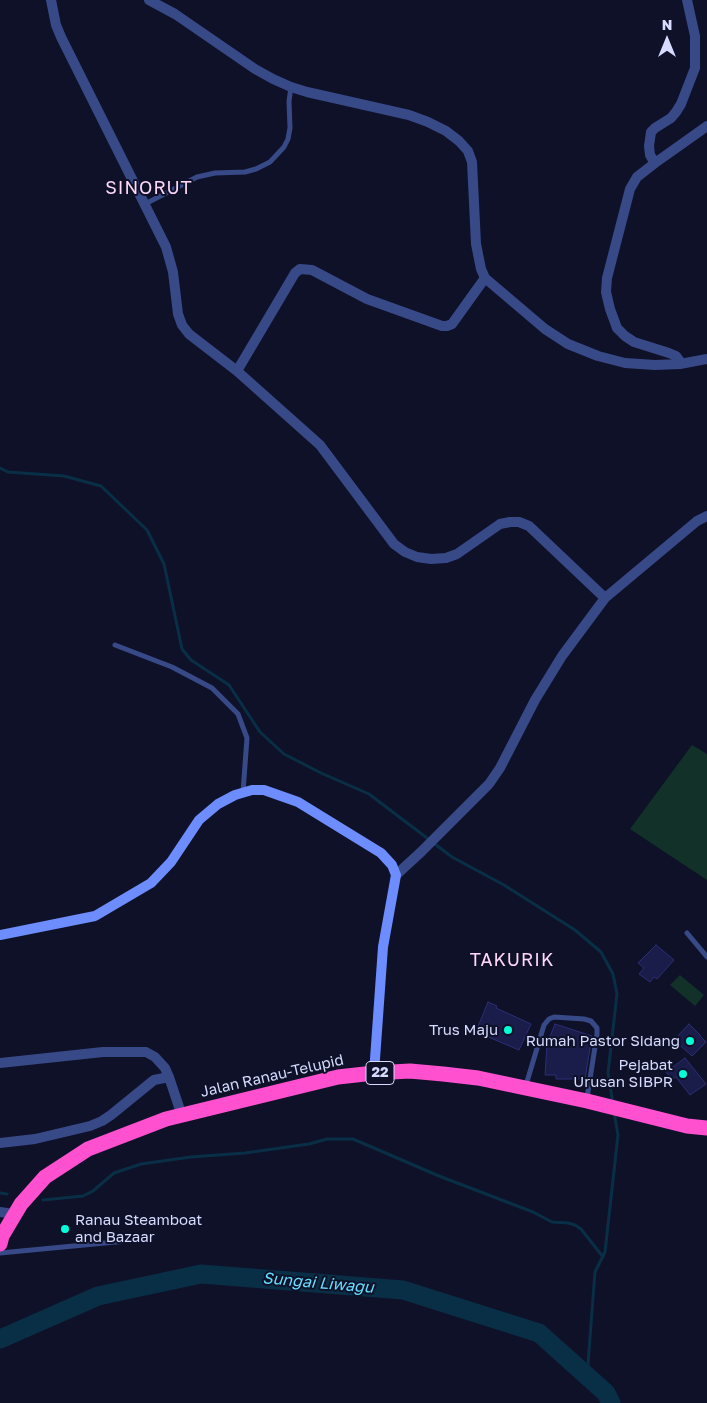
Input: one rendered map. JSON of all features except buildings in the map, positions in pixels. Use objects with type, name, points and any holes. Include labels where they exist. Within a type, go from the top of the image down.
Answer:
[{"type":"highway","name":"Jalan Ranau-Telupid","points":[[0,1244],[7,1214],[21,1204],[45,1177],[88,1149],[166,1119],[338,1077],[410,1071],[478,1078],[687,1126],[707,1128]]},
{"type":"highway","name":"Jalan Ranau-Telupid","points":[[687,1126],[707,1137]]},
{"type":"street","points":[[51,0],[56,25],[61,37],[166,247],[170,258],[178,314],[182,325],[189,334],[237,371],[320,445],[394,544],[405,552],[418,557],[446,558],[457,554],[500,524],[519,522],[529,526],[605,598]]},
{"type":"street","points":[[149,0],[175,14],[255,69],[291,87],[410,115],[428,122],[459,141],[468,151],[472,162],[476,244],[479,263],[485,278],[545,330],[568,344],[598,356],[625,363],[680,364],[707,359]]},
{"type":"street","points":[[655,163],[650,155],[651,132],[671,118],[676,112],[695,68],[695,36],[687,0]]},
{"type":"street","points":[[680,364],[676,356],[669,352],[634,342],[617,328],[606,292],[606,278],[630,189],[637,177],[707,126]]},
{"type":"street","points":[[237,371],[295,273],[300,269],[312,270],[367,299],[442,326],[452,324],[485,278]]},
{"type":"street","points":[[396,875],[489,784],[500,768],[535,700],[562,656],[605,598],[697,521],[707,516]]},
{"type":"street","points":[[0,935],[95,916],[151,883],[172,862],[199,820],[218,804],[243,792],[264,790],[298,802],[380,853],[392,865],[396,875],[383,947],[374,1073]]},
{"type":"street","points":[[0,1064],[104,1052],[146,1052],[156,1057],[165,1068],[170,1077],[182,1116]]},
{"type":"street","points":[[0,1143],[35,1139],[90,1126],[111,1115],[154,1080],[170,1077]]},
{"type":"lane","points":[[145,204],[197,177],[215,173],[245,172],[270,162],[284,147],[288,139],[291,87]]},
{"type":"lane","points":[[115,645],[172,667],[205,684],[212,688],[238,714],[247,738],[243,792]]},
{"type":"lane","points":[[688,933],[707,957]]},
{"type":"lane","points":[[526,1088],[544,1025],[549,1019],[554,1017],[591,1020],[597,1028],[592,1103]]},
{"type":"lane","points":[[0,1253],[147,1239]]},
{"type":"green space","points":[[692,745],[707,754],[707,880],[630,829]]},
{"type":"green space","points":[[680,975],[704,995],[695,1006],[670,985]]},
{"type":"waterway","points":[[0,468],[8,472],[64,476],[101,486],[147,530],[164,564],[182,649],[191,660],[229,685],[260,732],[284,754],[369,794],[452,857],[504,885],[575,930],[601,952],[613,974],[617,994],[608,1073],[613,1104]]},
{"type":"waterway","points":[[587,1377],[595,1272],[605,1252],[618,1135],[614,1112]]},
{"type":"waterway","points":[[43,1200],[83,1196],[93,1191],[114,1173],[141,1164],[191,1157],[245,1153],[309,1144],[327,1139],[353,1139],[439,1176],[533,1212],[552,1222],[575,1225],[581,1229],[603,1257]]},
{"type":"waterway","points":[[0,1193],[7,1194]]},
{"type":"waterway","name":"Sungai Liwagu","points":[[0,1339],[98,1296],[201,1274],[403,1290],[539,1333],[606,1393],[611,1403]]},
{"type":"place","name":"Trus Maju","points":[[508,1030]]},
{"type":"place","name":"Rumah Pastor Sidang","points":[[690,1041]]},
{"type":"place","name":"Pejabat Urusan SIBPR","points":[[683,1074]]},
{"type":"place","name":"Ranau Steamboat and Bazaar","points":[[65,1229]]},
{"type":"district","name":"SINORUT","points":[[149,188]]},
{"type":"district","name":"TAKURIK","points":[[512,960]]}]
